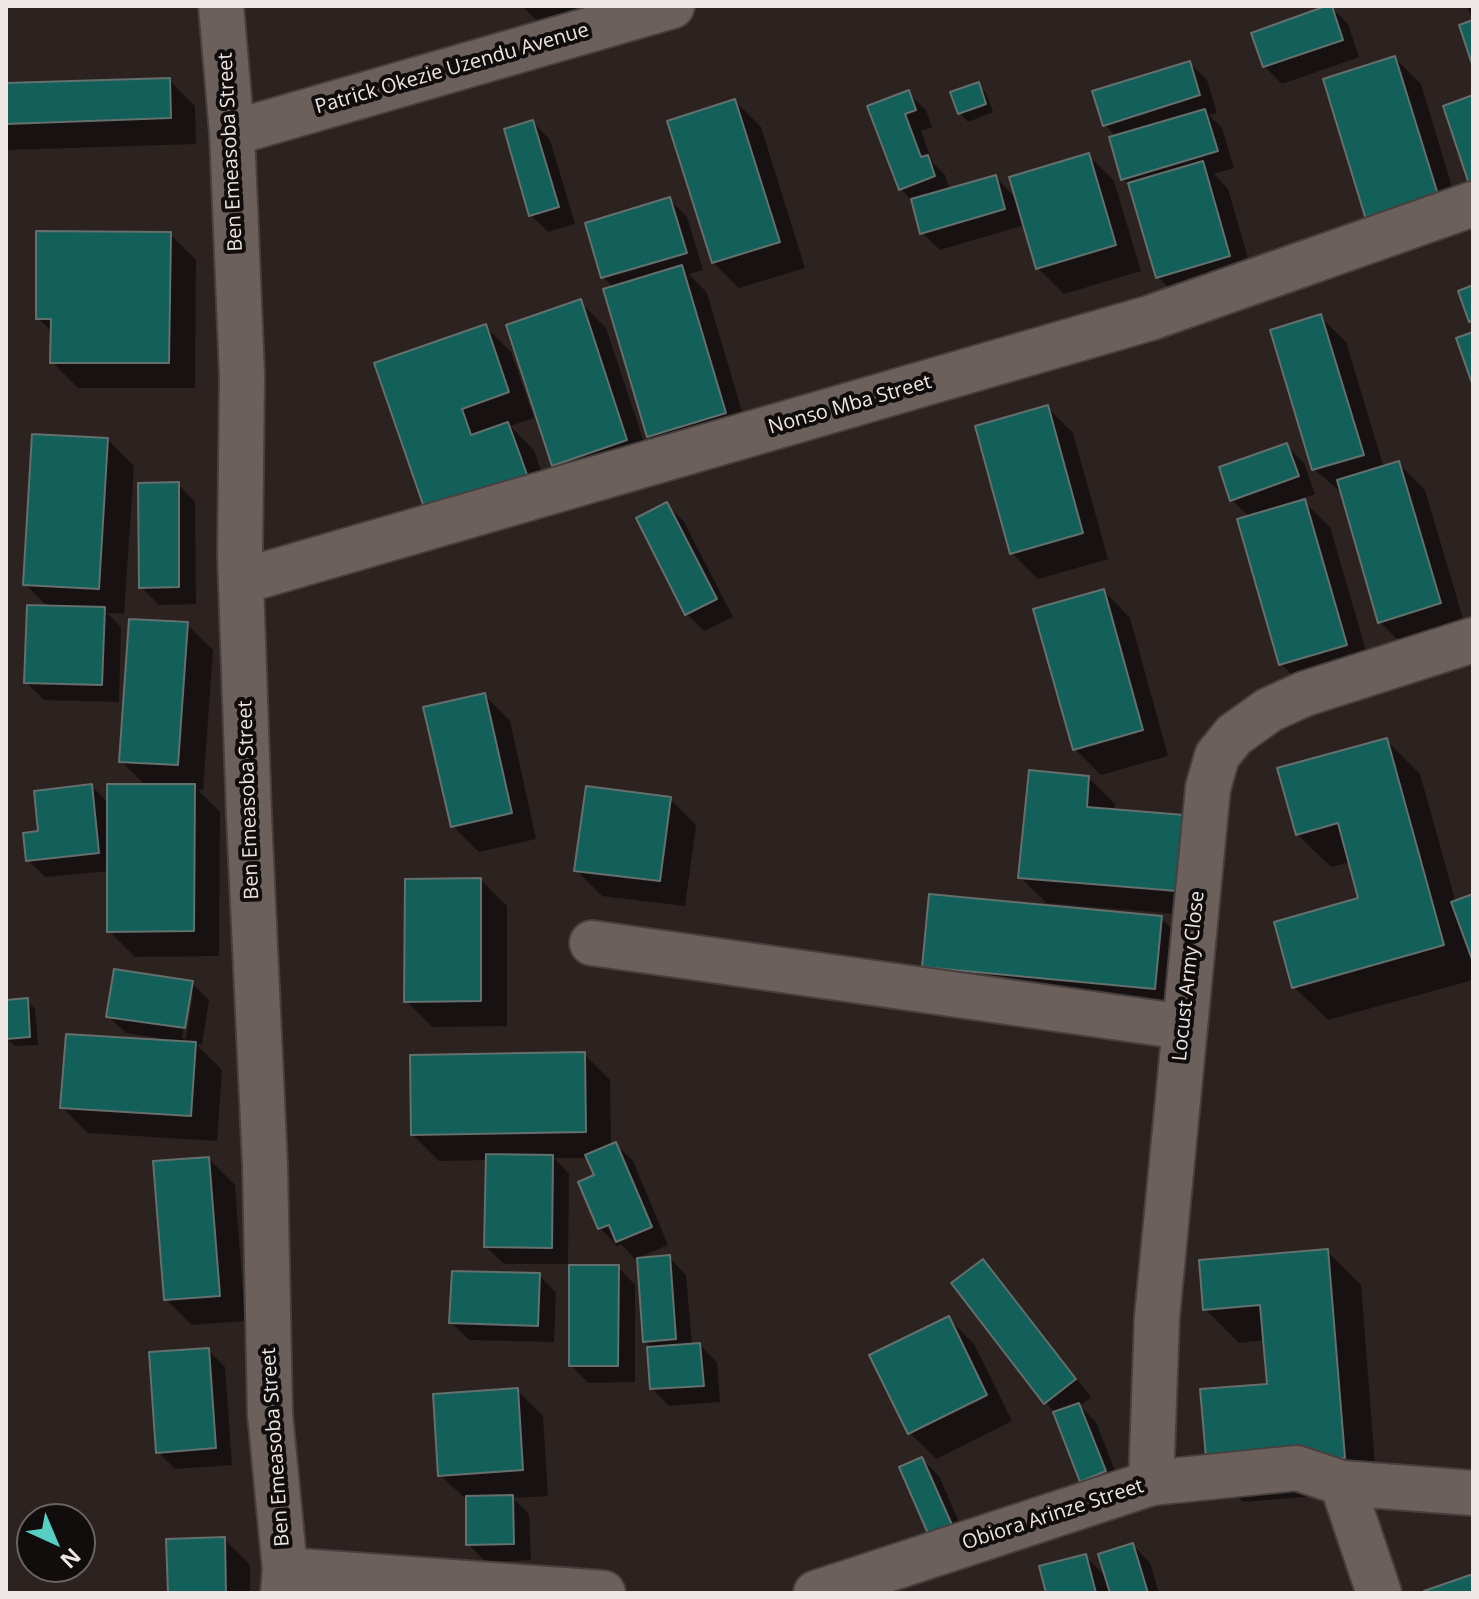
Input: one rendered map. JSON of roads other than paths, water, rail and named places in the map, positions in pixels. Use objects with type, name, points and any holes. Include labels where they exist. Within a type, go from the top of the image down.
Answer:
[{"type":"street","name":"Ben Emeasoba Street","points":[[221,6],[232,133],[242,376],[240,555],[265,1165],[270,1414],[284,1581]]},
{"type":"street","name":"Patrick Okezie Uzendu Avenue","points":[[232,133],[672,6]]},
{"type":"street","name":"Nonso Mba Street","points":[[240,555],[246,580],[1150,318],[1473,204]]},
{"type":"street","name":"Locust Army Close","points":[[1151,1483],[1157,1317],[1208,788],[1217,756],[1234,735],[1269,710],[1304,694],[1416,661],[1473,640]]},
{"type":"street","points":[[592,943],[1184,1027]]},
{"type":"street","name":"Obiora Arinze Street","points":[[816,1593],[1151,1483],[1297,1468],[1342,1483],[1473,1493]]},
{"type":"street","points":[[1342,1483],[1379,1593]]},
{"type":"street","points":[[284,1581],[603,1593]]}]
